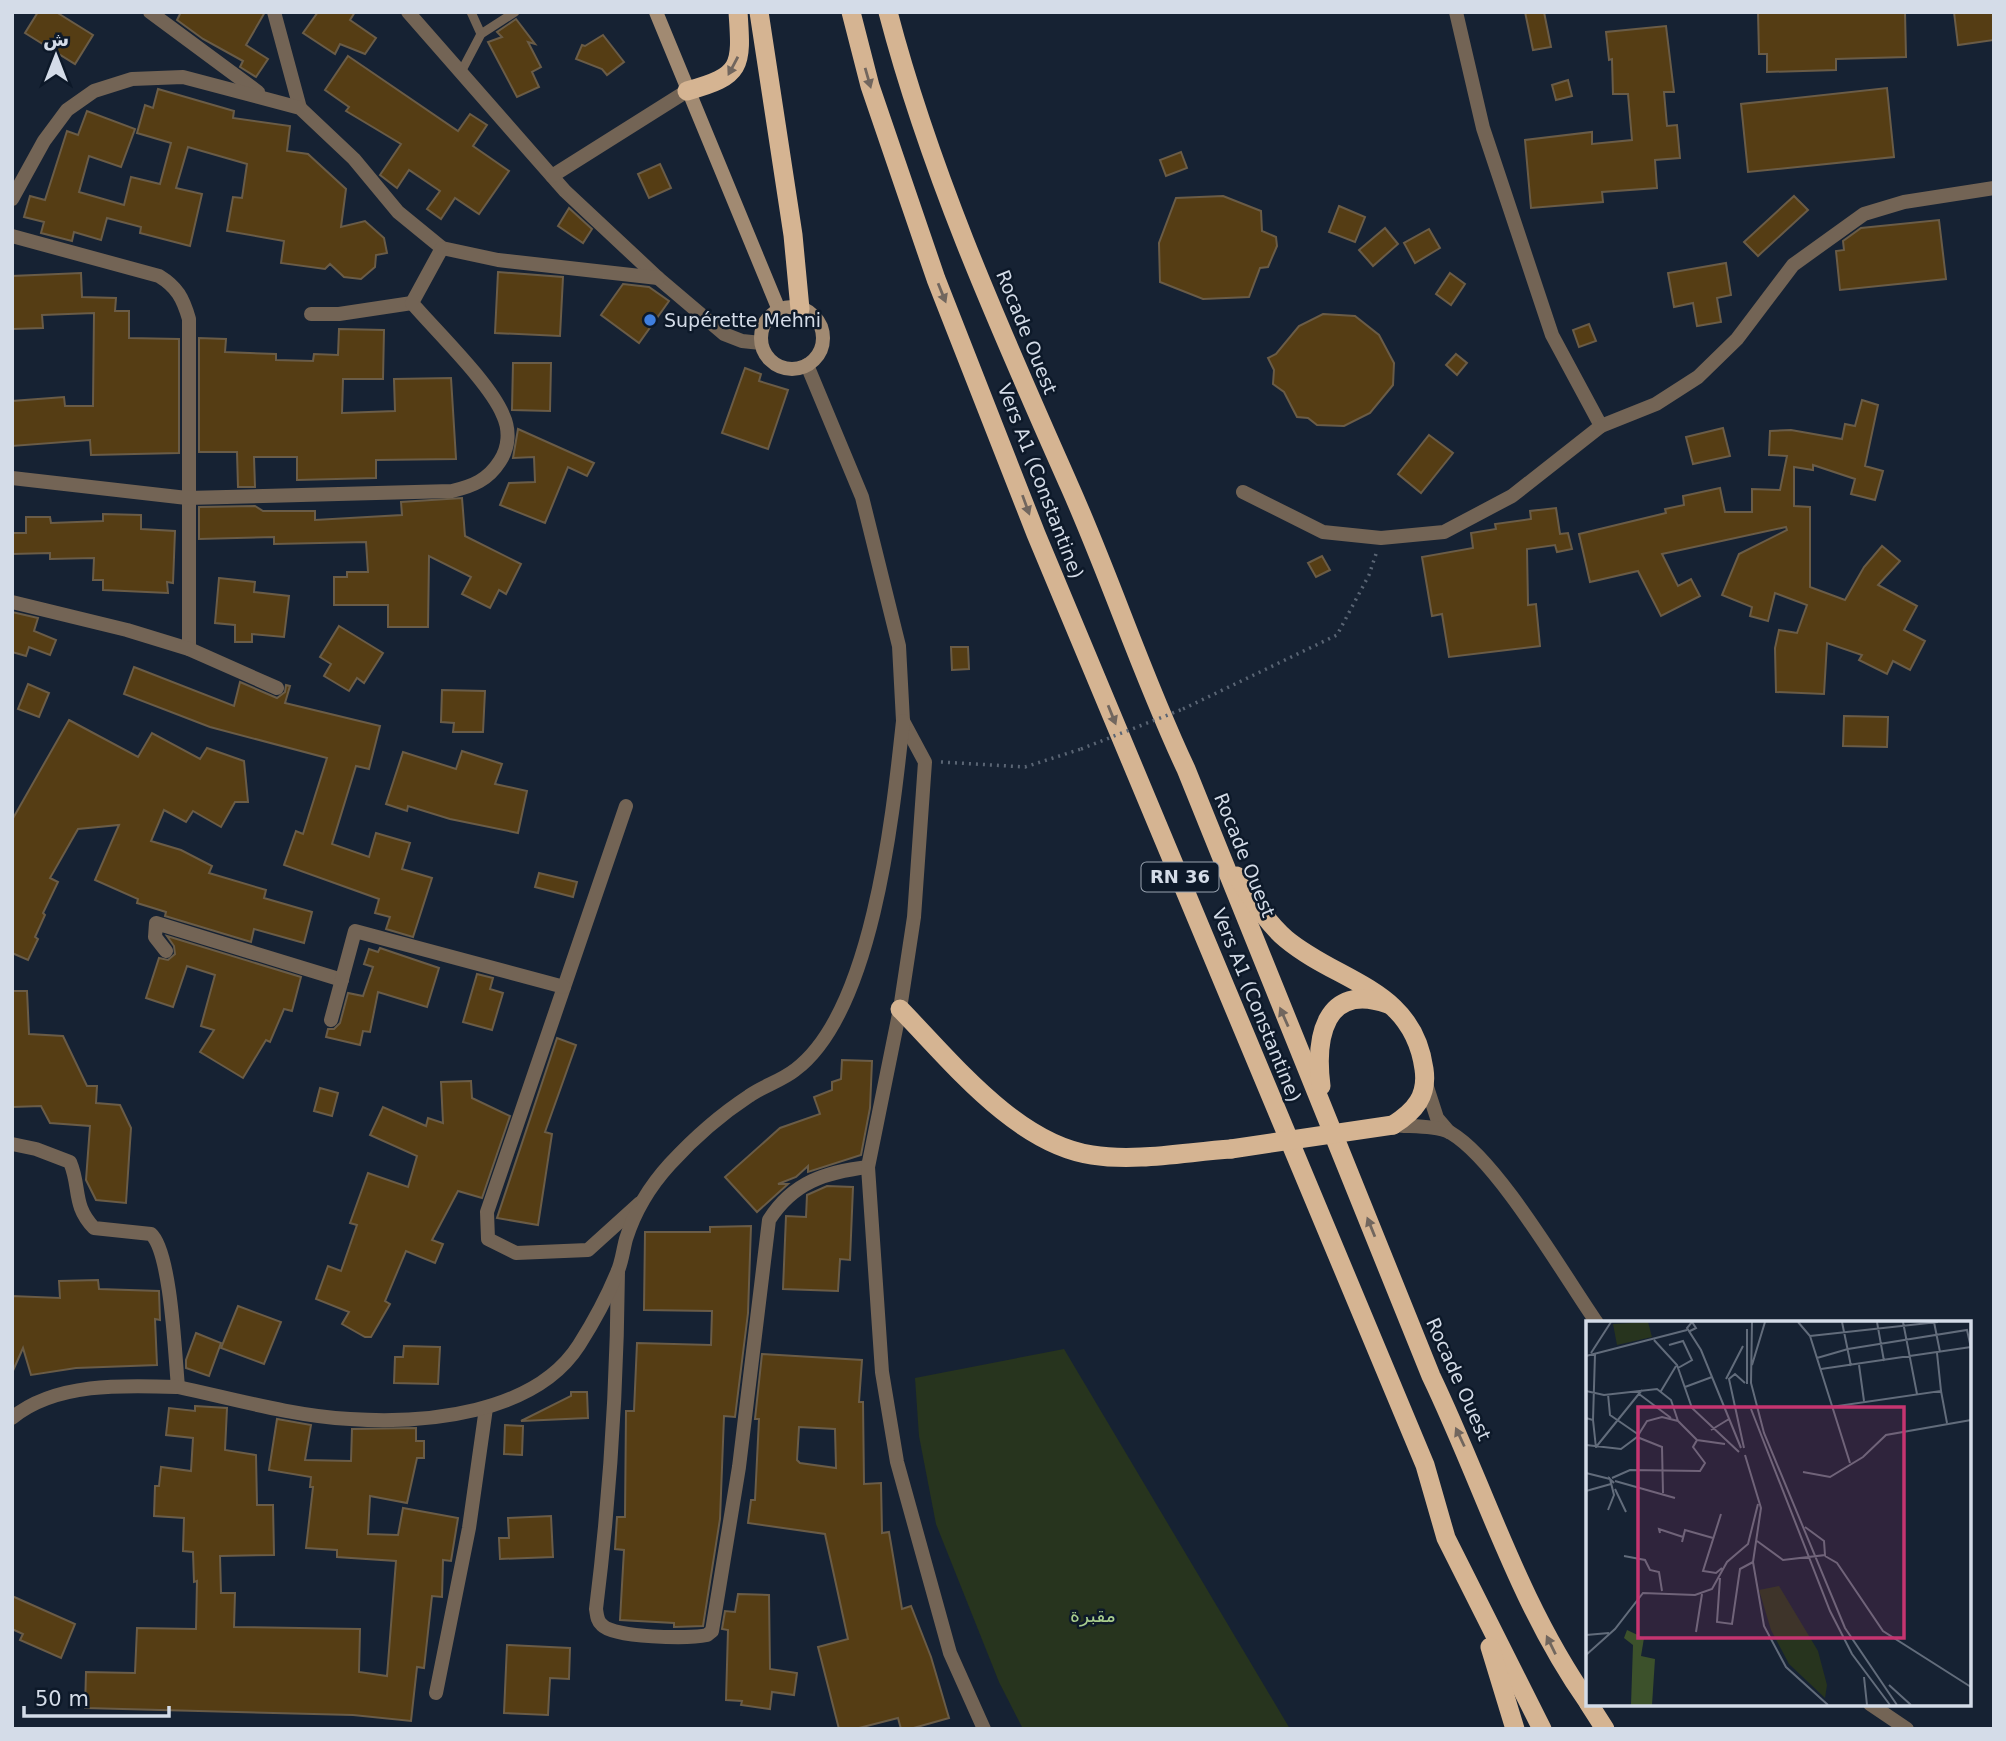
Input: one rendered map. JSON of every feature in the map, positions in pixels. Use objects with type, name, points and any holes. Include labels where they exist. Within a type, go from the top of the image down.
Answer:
[{"type":"highway","points":[[687,91],[725,79],[732,73],[740,52],[738,12]]},
{"type":"highway","points":[[759,12],[793,235],[800,309]]},
{"type":"highway","name":"Vers A1 (Constantine)","points":[[851,12],[870,86],[936,279],[1041,546],[1425,1465],[1446,1538],[1542,1729]]},
{"type":"highway","name":"Rocade Ouest","points":[[888,12],[920,121],[947,196],[1036,417],[1070,486],[1153,700],[1186,769],[1214,845],[1327,1115],[1431,1376],[1464,1445],[1492,1521],[1560,1662],[1586,1700]]},
{"type":"highway","points":[[900,1009],[993,1104],[1041,1137],[1091,1155],[1145,1155],[1231,1149],[1393,1125],[1415,1110],[1426,1083],[1420,1047],[1400,1012],[1385,997],[1312,958],[1285,938],[1214,845]]},
{"type":"highway","points":[[1327,1115],[1318,1054],[1322,1028],[1335,1009],[1355,1000],[1373,999],[1400,1012]]},
{"type":"highway","points":[[1480,1609],[1515,1729]]},
{"type":"highway","name":"Rocade Ouest","points":[[1590,1706],[1605,1729]]},
{"type":"main road","points":[[656,12],[779,310]]},
{"type":"main road","points":[[800,309],[817,320],[823,340],[821,350],[807,365],[797,369],[778,366],[764,352],[761,343],[765,324],[779,310],[800,309]]},
{"type":"street","points":[[150,12],[264,97]]},
{"type":"street","points":[[274,12],[300,108]]},
{"type":"street","points":[[408,12],[552,176],[658,278],[724,334],[742,341],[761,343]]},
{"type":"street","points":[[1456,12],[1483,128],[1552,335],[1601,426]]},
{"type":"street","points":[[12,199],[44,141],[67,110],[94,91],[132,79],[183,77],[300,108],[354,159],[398,212],[442,248],[498,260],[658,278]]},
{"type":"street","points":[[552,176],[687,91]]},
{"type":"street","points":[[1243,492],[1324,531],[1381,538],[1444,531],[1513,496],[1601,426],[1656,404],[1698,377],[1738,339],[1763,300],[1793,265],[1864,214],[1905,202],[1994,188]]},
{"type":"street","points":[[12,236],[159,276],[175,286],[189,319],[189,649]]},
{"type":"street","points":[[412,303],[442,248]]},
{"type":"street","points":[[12,478],[187,498],[452,491],[484,480],[503,456],[508,442],[503,415],[485,388],[412,303]]},
{"type":"street","points":[[311,314],[339,314],[412,303]]},
{"type":"street","points":[[626,806],[487,1212],[488,1239],[516,1253],[588,1250],[640,1203],[669,1165],[706,1128],[751,1094],[795,1070],[829,1036],[855,979],[880,878],[904,721],[899,646],[862,498],[807,365]]},
{"type":"street","points":[[12,602],[128,630],[189,649],[277,688]]},
{"type":"street","points":[[904,721],[925,762],[914,917],[900,1009],[867,1167],[882,1372],[897,1462],[950,1653],[984,1729]]},
{"type":"street","points":[[166,951],[155,937],[156,923],[342,980]]},
{"type":"street","points":[[331,1020],[355,931],[564,987]]},
{"type":"street","points":[[1426,1083],[1437,1118],[1498,1179],[1596,1321]]},
{"type":"street","points":[[1393,1125],[1449,1132]]},
{"type":"street","points":[[12,1144],[36,1149],[70,1163],[75,1174],[77,1204],[94,1228],[150,1234],[157,1240],[166,1279],[178,1387]]},
{"type":"street","points":[[618,1271],[616,1365],[607,1516],[596,1609],[598,1621],[604,1628],[630,1634],[707,1635],[712,1631],[724,1571],[769,1220],[775,1210],[815,1177],[833,1171],[867,1167]]},
{"type":"street","points":[[12,1418],[37,1402],[66,1393],[95,1389],[178,1387],[350,1419],[431,1417],[486,1408],[535,1387],[557,1371],[579,1346],[618,1271],[640,1203]]},
{"type":"street","points":[[436,1693],[469,1528],[486,1408]]},
{"type":"street","points":[[1873,1706],[1907,1729]]},
{"type":"lane","points":[[471,12],[481,34]]},
{"type":"lane","points":[[460,74],[481,34],[515,12]]},
{"type":"path","points":[[925,762],[1026,766],[1081,749],[1183,709],[1337,635],[1369,575],[1381,538]]},
{"type":"green space","name":"مقبرة","points":[[1064,1349],[1290,1729],[1023,1729],[999,1682],[936,1524],[919,1436],[915,1378]]},
{"type":"building","points":[[38,12],[56,12],[93,35],[75,64],[25,33]]},
{"type":"building","points":[[181,12],[265,12],[246,45],[268,59],[256,77],[240,67],[243,61],[203,39],[177,20]]},
{"type":"building","points":[[318,12],[355,12],[350,20],[376,38],[365,54],[340,44],[335,54],[303,33]]},
{"type":"building","points":[[1525,12],[1544,12],[1551,47],[1533,50]]},
{"type":"building","points":[[1758,12],[1905,12],[1906,57],[1836,59],[1836,70],[1767,72],[1767,54],[1759,54]]},
{"type":"building","points":[[1954,12],[1994,12],[1994,40],[1958,45]]},
{"type":"building","points":[[516,19],[535,44],[528,42],[541,67],[532,72],[539,87],[517,97],[488,42],[502,37],[497,32]]},
{"type":"building","points":[[1666,26],[1674,92],[1664,92],[1667,126],[1677,125],[1680,158],[1655,160],[1657,188],[1602,192],[1603,202],[1531,208],[1525,140],[1592,132],[1592,144],[1632,140],[1628,94],[1613,94],[1612,59],[1609,60],[1606,32]]},
{"type":"building","points":[[603,35],[624,62],[607,75],[602,69],[576,59],[582,45],[585,46]]},
{"type":"building","points":[[348,56],[458,131],[470,114],[487,125],[473,146],[509,171],[479,214],[455,198],[441,219],[427,209],[440,191],[409,170],[397,188],[380,175],[401,144],[346,111],[349,107],[325,90]]},
{"type":"building","points":[[1568,80],[1572,96],[1556,100],[1552,85]]},
{"type":"building","points":[[1887,88],[1894,157],[1748,172],[1741,104]]},
{"type":"building","points":[[158,89],[234,111],[233,118],[290,126],[287,151],[308,154],[346,189],[341,227],[365,221],[384,238],[387,253],[376,255],[375,267],[361,279],[344,277],[330,264],[325,269],[281,263],[284,241],[227,231],[233,197],[242,198],[247,164],[188,147],[176,188],[202,194],[190,246],[140,233],[141,227],[107,218],[101,240],[74,232],[72,241],[41,233],[44,222],[24,217],[30,196],[45,200],[67,131],[78,135],[87,111],[135,129],[121,167],[89,156],[79,192],[124,205],[131,177],[160,184],[171,143],[137,133],[145,105],[153,108]]},
{"type":"building","points":[[1181,152],[1187,168],[1166,176],[1160,160]]},
{"type":"building","points":[[660,164],[671,188],[649,198],[638,174]]},
{"type":"building","points":[[1223,196],[1261,211],[1262,231],[1276,237],[1277,246],[1268,267],[1260,268],[1249,297],[1203,299],[1160,282],[1159,243],[1176,198]]},
{"type":"building","points":[[1794,196],[1808,210],[1758,256],[1744,242]]},
{"type":"building","points":[[1339,206],[1365,217],[1355,242],[1329,232]]},
{"type":"building","points":[[569,208],[592,229],[583,243],[558,226]]},
{"type":"building","points":[[1939,220],[1946,279],[1840,290],[1836,251],[1844,250],[1843,241],[1861,228]]},
{"type":"building","points":[[1385,228],[1398,244],[1373,266],[1359,250]]},
{"type":"building","points":[[1429,229],[1440,248],[1415,263],[1404,243]]},
{"type":"building","points":[[1726,263],[1731,295],[1717,298],[1721,322],[1697,326],[1693,303],[1674,307],[1668,273]]},
{"type":"building","points":[[498,272],[563,277],[560,336],[495,333]]},
{"type":"building","points":[[81,273],[82,297],[116,298],[115,311],[129,311],[129,338],[179,339],[179,453],[91,455],[90,440],[12,446],[12,401],[64,397],[65,406],[93,406],[94,313],[42,315],[43,328],[12,329],[12,276]]},
{"type":"building","points":[[1450,273],[1465,284],[1451,305],[1436,294]]},
{"type":"building","points":[[623,284],[649,287],[669,301],[639,343],[601,315]]},
{"type":"building","points":[[1323,314],[1355,316],[1379,335],[1394,363],[1393,385],[1370,413],[1344,426],[1317,425],[1308,418],[1297,417],[1284,392],[1273,384],[1274,370],[1268,358],[1276,354],[1299,326]]},
{"type":"building","points":[[1589,324],[1596,341],[1579,347],[1573,330]]},
{"type":"building","points":[[339,329],[384,330],[383,379],[343,379],[342,413],[395,411],[394,379],[451,378],[456,459],[376,460],[376,478],[297,480],[297,457],[254,457],[255,487],[238,487],[237,452],[199,452],[199,338],[226,339],[225,352],[276,354],[276,360],[313,361],[314,354],[338,355]]},
{"type":"building","points":[[1456,354],[1467,363],[1457,375],[1446,365]]},
{"type":"building","points":[[513,363],[551,363],[550,411],[512,410]]},
{"type":"building","points":[[745,368],[761,374],[759,381],[788,390],[768,449],[722,433]]},
{"type":"building","points":[[1862,400],[1878,405],[1865,466],[1883,471],[1875,500],[1851,494],[1855,479],[1813,465],[1813,470],[1794,467],[1794,506],[1810,507],[1810,587],[1845,600],[1864,567],[1882,546],[1900,561],[1878,585],[1917,606],[1904,630],[1925,641],[1910,670],[1893,661],[1887,674],[1859,660],[1862,655],[1827,643],[1824,694],[1776,692],[1775,648],[1779,630],[1797,633],[1807,605],[1775,593],[1768,621],[1750,616],[1752,607],[1722,595],[1739,554],[1787,530],[1786,527],[1662,554],[1678,586],[1691,579],[1700,596],[1661,616],[1638,571],[1590,582],[1579,534],[1666,513],[1665,509],[1684,505],[1683,496],[1720,488],[1725,512],[1752,512],[1752,489],[1780,490],[1787,456],[1769,455],[1770,431],[1791,430],[1842,439],[1845,424],[1855,426]]},
{"type":"building","points":[[1723,428],[1730,456],[1693,464],[1686,437]]},
{"type":"building","points":[[518,429],[594,463],[587,476],[568,467],[545,523],[500,505],[509,483],[535,482],[534,457],[513,458]]},
{"type":"building","points":[[1429,435],[1453,453],[1421,493],[1398,474]]},
{"type":"building","points":[[462,498],[465,536],[521,564],[506,594],[499,590],[490,608],[462,594],[471,577],[429,556],[428,627],[388,627],[388,605],[334,605],[334,577],[347,577],[347,572],[368,572],[366,542],[274,544],[274,537],[199,539],[199,507],[255,506],[263,511],[315,511],[315,520],[402,515],[401,502]]},
{"type":"building","points":[[1556,508],[1560,534],[1568,533],[1572,549],[1557,552],[1555,545],[1527,549],[1528,605],[1536,604],[1540,646],[1449,657],[1442,614],[1432,616],[1422,557],[1473,548],[1471,533],[1496,529],[1495,524],[1531,519],[1530,511]]},
{"type":"building","points":[[103,514],[141,515],[141,529],[175,531],[173,583],[167,582],[168,593],[103,590],[103,580],[93,580],[94,558],[50,559],[50,553],[12,554],[12,533],[26,533],[26,517],[50,517],[51,523],[103,521]]},
{"type":"building","points":[[1322,556],[1330,570],[1316,577],[1308,563]]},
{"type":"building","points":[[219,578],[255,582],[254,592],[289,596],[284,637],[252,634],[252,642],[235,642],[235,625],[215,623]]},
{"type":"building","points":[[12,612],[38,618],[34,631],[56,640],[50,655],[29,647],[26,656],[12,652]]},
{"type":"building","points":[[339,626],[383,653],[364,683],[357,678],[349,691],[324,676],[331,664],[320,657]]},
{"type":"building","points":[[951,647],[968,647],[969,669],[952,670]]},
{"type":"building","points":[[134,667],[234,706],[240,682],[277,698],[285,692],[286,685],[290,686],[285,703],[380,726],[369,769],[356,766],[332,844],[369,857],[376,833],[410,843],[402,869],[432,878],[413,937],[386,929],[390,917],[375,913],[379,899],[284,865],[296,831],[303,834],[327,758],[210,727],[124,694]]},
{"type":"building","points":[[28,684],[49,693],[39,717],[18,709]]},
{"type":"building","points":[[442,690],[485,691],[483,732],[453,732],[454,723],[441,722]]},
{"type":"building","points":[[1844,716],[1888,717],[1887,747],[1843,746]]},
{"type":"building","points":[[69,720],[138,757],[152,733],[200,759],[207,748],[244,761],[248,802],[235,802],[221,827],[193,811],[186,822],[164,810],[151,841],[181,850],[212,866],[209,873],[266,890],[264,898],[312,912],[304,943],[254,929],[251,942],[165,916],[166,912],[137,903],[138,899],[95,880],[119,825],[78,829],[50,878],[58,882],[43,913],[45,915],[35,937],[38,939],[28,960],[12,953],[12,820]]},
{"type":"building","points":[[462,751],[502,764],[495,784],[527,791],[518,833],[450,819],[408,806],[407,811],[386,804],[403,752],[456,769]]},
{"type":"building","points":[[539,873],[577,882],[573,897],[535,887]]},
{"type":"building","points":[[167,936],[301,977],[292,1011],[284,1009],[270,1042],[266,1040],[243,1078],[200,1052],[214,1030],[201,1026],[215,975],[187,966],[173,1007],[146,998],[159,958],[168,960],[175,954],[174,946]]},
{"type":"building","points":[[380,948],[439,968],[427,1007],[378,992],[370,1032],[363,1031],[360,1045],[326,1037],[328,1029],[334,1029],[340,1023],[348,993],[363,996],[373,967],[364,964],[369,949],[378,952]]},
{"type":"building","points":[[477,974],[493,978],[490,989],[503,993],[492,1030],[463,1022]]},
{"type":"building","points":[[12,991],[27,991],[29,1034],[63,1036],[87,1086],[97,1086],[96,1103],[120,1105],[131,1128],[126,1203],[96,1200],[86,1180],[90,1126],[50,1123],[41,1106],[12,1107]]},
{"type":"building","points":[[557,1038],[576,1045],[545,1132],[552,1134],[538,1225],[497,1218]]},
{"type":"building","points":[[842,1060],[872,1061],[870,1108],[861,1155],[808,1172],[808,1166],[796,1177],[778,1184],[788,1184],[757,1212],[725,1177],[780,1128],[820,1114],[814,1097],[832,1090],[832,1082],[841,1079]]},
{"type":"building","points":[[471,1081],[472,1098],[510,1116],[482,1198],[458,1191],[432,1240],[443,1244],[435,1263],[406,1251],[385,1301],[390,1304],[371,1337],[365,1337],[342,1324],[349,1312],[316,1299],[328,1266],[341,1271],[357,1225],[350,1223],[368,1173],[408,1187],[417,1156],[370,1135],[383,1107],[426,1126],[428,1118],[443,1123],[441,1082]]},
{"type":"building","points":[[320,1088],[338,1093],[332,1116],[314,1111]]},
{"type":"building","points":[[827,1186],[853,1187],[850,1260],[840,1259],[838,1291],[783,1289],[786,1216],[806,1217],[807,1195]]},
{"type":"building","points":[[751,1226],[748,1313],[735,1417],[724,1416],[720,1519],[703,1626],[674,1627],[674,1623],[620,1620],[624,1550],[615,1549],[617,1517],[625,1517],[626,1411],[634,1411],[637,1343],[711,1345],[712,1311],[644,1310],[645,1232],[710,1232],[710,1227]]},
{"type":"building","points":[[98,1280],[99,1289],[159,1291],[160,1320],[155,1319],[157,1365],[76,1368],[31,1375],[23,1348],[12,1373],[12,1296],[60,1298],[59,1281]]},
{"type":"building","points":[[238,1306],[281,1322],[264,1364],[221,1348]]},
{"type":"building","points":[[196,1333],[221,1343],[209,1376],[186,1368],[186,1360]]},
{"type":"building","points":[[404,1346],[440,1347],[438,1384],[394,1383],[395,1357],[403,1357]]},
{"type":"building","points":[[762,1354],[862,1360],[859,1402],[863,1402],[864,1484],[881,1483],[882,1533],[889,1532],[902,1609],[911,1606],[931,1657],[949,1718],[910,1729],[901,1729],[898,1718],[855,1729],[839,1729],[818,1647],[848,1639],[825,1534],[748,1523],[751,1500],[755,1500],[759,1419],[755,1419]],"holes":[[[799,1427],[835,1429],[836,1468],[800,1463],[797,1460]]]},
{"type":"building","points":[[571,1392],[587,1392],[588,1418],[521,1421],[571,1396]]},
{"type":"building","points":[[195,1406],[227,1408],[225,1450],[256,1455],[257,1505],[273,1505],[274,1555],[220,1556],[221,1593],[235,1593],[234,1627],[360,1629],[359,1672],[387,1676],[396,1561],[337,1557],[337,1550],[306,1548],[313,1487],[310,1487],[311,1477],[269,1470],[277,1419],[311,1425],[305,1460],[351,1461],[352,1429],[416,1428],[416,1441],[424,1441],[424,1458],[417,1458],[407,1503],[370,1496],[368,1534],[398,1535],[403,1508],[458,1518],[451,1561],[443,1560],[442,1597],[432,1596],[424,1668],[417,1667],[411,1721],[353,1715],[85,1708],[86,1672],[135,1673],[137,1628],[196,1629],[197,1581],[194,1582],[193,1552],[183,1551],[184,1518],[154,1516],[155,1486],[159,1486],[161,1467],[191,1471],[193,1438],[166,1435],[169,1408],[195,1411]]},
{"type":"building","points":[[505,1425],[523,1426],[522,1455],[504,1454]]},
{"type":"building","points":[[551,1516],[553,1557],[500,1559],[499,1538],[509,1538],[508,1518]]},
{"type":"building","points":[[738,1594],[769,1595],[770,1669],[797,1673],[794,1695],[772,1692],[770,1709],[741,1705],[742,1701],[726,1700],[728,1630],[722,1629],[725,1611],[735,1612]]},
{"type":"building","points":[[12,1596],[75,1624],[61,1658],[20,1640],[23,1634],[12,1629]]},
{"type":"building","points":[[507,1645],[570,1648],[569,1679],[550,1678],[548,1715],[504,1713]]},
{"type":"place","name":"Supérette Mehni","points":[[650,320]]}]
